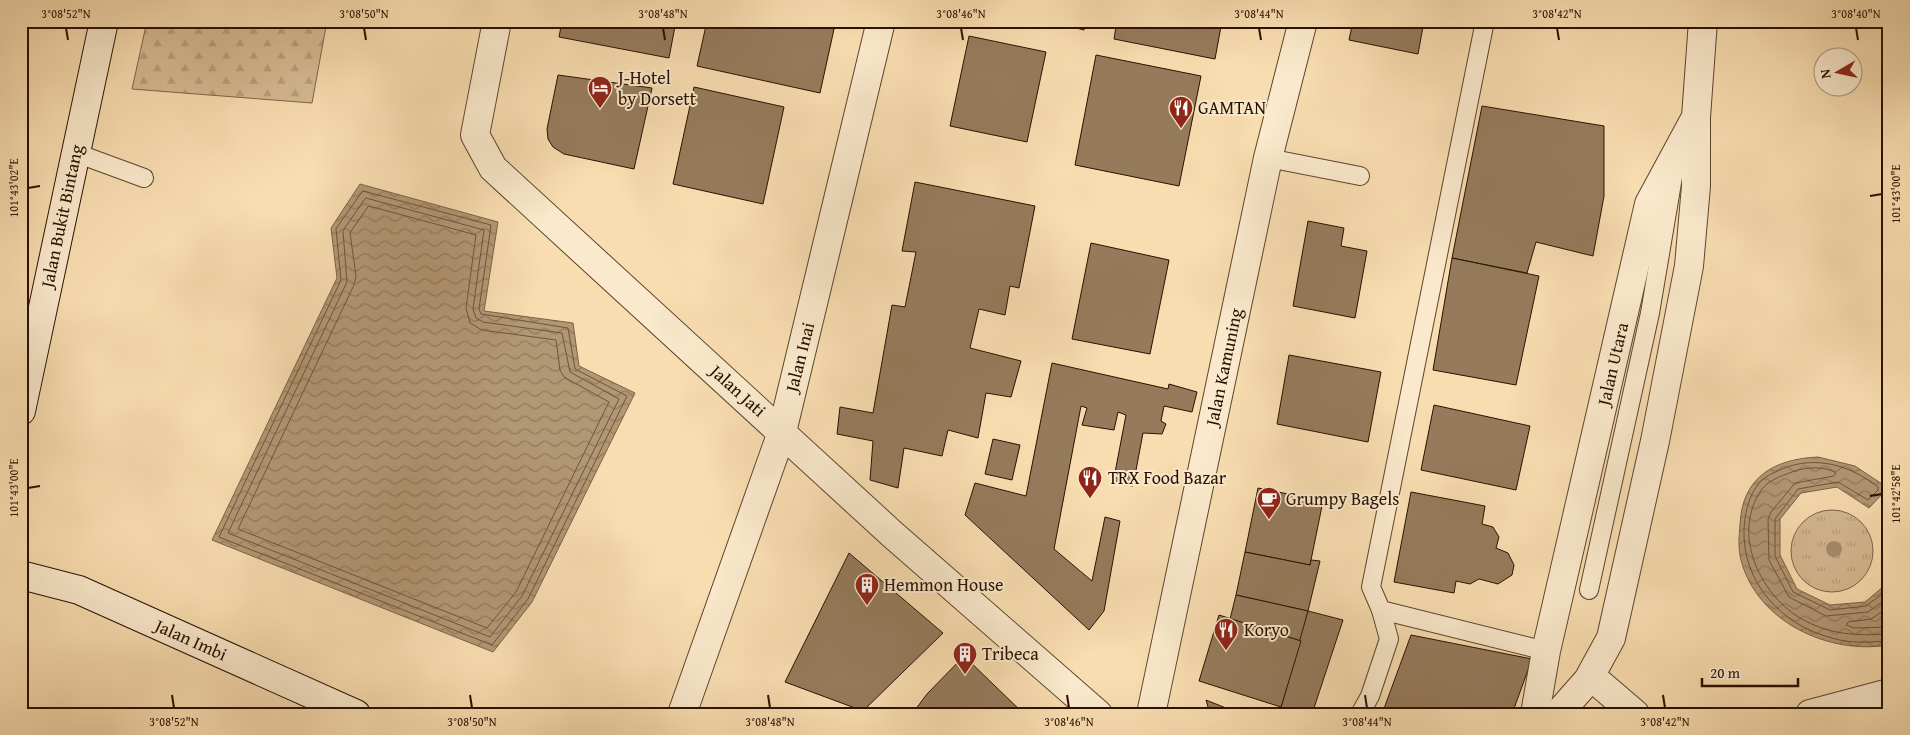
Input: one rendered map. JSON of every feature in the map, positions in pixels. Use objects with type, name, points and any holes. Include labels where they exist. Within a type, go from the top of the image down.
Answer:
[{"type":"street","name":"Jalan Bukit Bintang","points":[[21,411],[104,21]]},
{"type":"street","name":"Jalan Jati","points":[[497,21],[475,135],[493,168],[892,534],[1098,714]]},
{"type":"street","name":"Jalan Inai","points":[[682,714],[782,432],[881,21]]},
{"type":"street","name":"Jalan Kamuning","points":[[1150,714],[1268,158],[1303,21]]},
{"type":"street","name":"Jalan Utara","points":[[1535,714],[1546,651],[1649,204],[1696,117],[1703,21]]},
{"type":"street","points":[[1558,714],[1588,680],[1611,638],[1655,441],[1689,266],[1696,186],[1696,117]]},
{"type":"street","name":"Jalan Imbi","points":[[21,576],[80,590],[356,714]]},
{"type":"street","points":[[1600,684],[1635,714]]},
{"type":"street","points":[[1810,714],[1889,693]]},
{"type":"lane","points":[[1360,714],[1370,696],[1389,639],[1381,610],[1371,587],[1485,21]]},
{"type":"lane","points":[[76,153],[144,178]]},
{"type":"lane","points":[[1588,590],[1650,313],[1677,153]]},
{"type":"lane","points":[[1268,158],[1360,176]]},
{"type":"lane","points":[[1381,610],[1546,651]]},
{"type":"green space","points":[[147,21],[327,21],[312,103],[132,89]]},
{"type":"green space","points":[[1832,510],[1848,513],[1861,522],[1870,535],[1873,551],[1870,567],[1861,580],[1848,589],[1832,592],[1816,589],[1803,580],[1794,567],[1791,551],[1794,535],[1803,522],[1816,513]]},
{"type":"water","points":[[360,184],[498,222],[484,311],[573,323],[579,366],[635,393],[532,602],[493,652],[212,540],[337,278],[331,228]]},
{"type":"water","points":[[1818,457],[1855,466],[1888,488],[1869,508],[1837,487],[1801,493],[1780,519],[1780,555],[1797,589],[1830,605],[1865,602],[1884,586],[1889,579],[1889,645],[1866,647],[1843,645],[1820,639],[1798,630],[1779,617],[1762,601],[1749,582],[1739,551],[1742,508],[1747,494],[1763,474],[1775,467],[1788,462]]},
{"type":"building","points":[[562,21],[676,21],[669,58],[559,37]]},
{"type":"building","points":[[707,21],[801,21],[834,29],[820,93],[697,66]]},
{"type":"building","points":[[1049,21],[1086,21],[1084,30]]},
{"type":"building","points":[[1117,21],[1222,21],[1215,59],[1114,39]]},
{"type":"building","points":[[1353,21],[1424,21],[1418,54],[1349,40]]},
{"type":"building","points":[[969,36],[1046,52],[1027,142],[950,126]]},
{"type":"building","points":[[1096,55],[1201,76],[1179,186],[1075,165]]},
{"type":"building","name":"J-Hotel by Dorsett","points":[[558,75],[652,88],[634,169],[564,154],[553,147],[548,139],[547,129]]},
{"type":"building","points":[[694,87],[784,107],[763,204],[673,184]]},
{"type":"building","points":[[1482,106],[1604,126],[1604,196],[1593,256],[1536,242],[1527,273],[1452,258]]},
{"type":"building","points":[[915,182],[1035,206],[1019,288],[1010,286],[1005,315],[979,309],[970,348],[1021,361],[1011,397],[986,393],[978,438],[948,430],[942,456],[904,448],[898,488],[870,480],[873,441],[837,434],[840,407],[873,413],[892,305],[905,307],[916,252],[902,251]]},
{"type":"building","points":[[1308,221],[1344,228],[1341,246],[1367,251],[1355,318],[1293,306]]},
{"type":"building","points":[[1091,243],[1169,260],[1150,354],[1072,339]]},
{"type":"building","points":[[1452,258],[1539,276],[1516,385],[1433,370]]},
{"type":"building","points":[[1289,355],[1381,372],[1368,442],[1277,424]]},
{"type":"building","points":[[1052,363],[1168,389],[1169,384],[1197,392],[1192,412],[1164,406],[1161,421],[1166,424],[1162,434],[1143,433],[1133,486],[1113,483],[1126,415],[1118,412],[1114,430],[1082,425],[1087,408],[1081,406],[1054,549],[1092,581],[1105,517],[1120,521],[1104,611],[1089,630],[965,515],[975,483],[1026,496]]},
{"type":"building","points":[[1434,405],[1530,426],[1516,490],[1421,470]]},
{"type":"building","points":[[993,439],[1020,445],[1012,480],[985,474]]},
{"type":"building","points":[[1258,488],[1323,501],[1310,565],[1245,552]]},
{"type":"building","points":[[1411,492],[1485,506],[1482,524],[1493,527],[1499,537],[1496,548],[1508,553],[1514,565],[1512,575],[1498,584],[1479,579],[1470,584],[1456,581],[1454,593],[1394,582]]},
{"type":"building","points":[[1245,552],[1310,565],[1311,560],[1320,561],[1308,611],[1236,595]]},
{"type":"building","name":"Hemmon House","points":[[849,553],[943,633],[863,711],[785,682]]},
{"type":"building","points":[[1236,595],[1308,611],[1301,641],[1230,619]]},
{"type":"building","points":[[1308,611],[1343,620],[1312,714],[1304,714],[1281,707]]},
{"type":"building","points":[[1219,615],[1301,641],[1281,707],[1199,681]]},
{"type":"building","points":[[1411,635],[1532,659],[1512,714],[1382,714]]},
{"type":"building","name":"Tribeca","points":[[964,656],[1024,714],[912,714],[927,694]]},
{"type":"building","points":[[1206,700],[1241,714],[1210,714]]},
{"type":"place","name":"J-Hotel by Dorsett","points":[[600,109]]},
{"type":"place","name":"GAMTAN","points":[[1181,129]]},
{"type":"place","name":"TRX Food Bazar","points":[[1090,499]]},
{"type":"place","name":"Grumpy Bagels","points":[[1269,520]]},
{"type":"place","name":"Hemmon House","points":[[867,606]]},
{"type":"place","name":"Koryo","points":[[1226,651]]},
{"type":"place","name":"Tribeca","points":[[965,675]]}]
